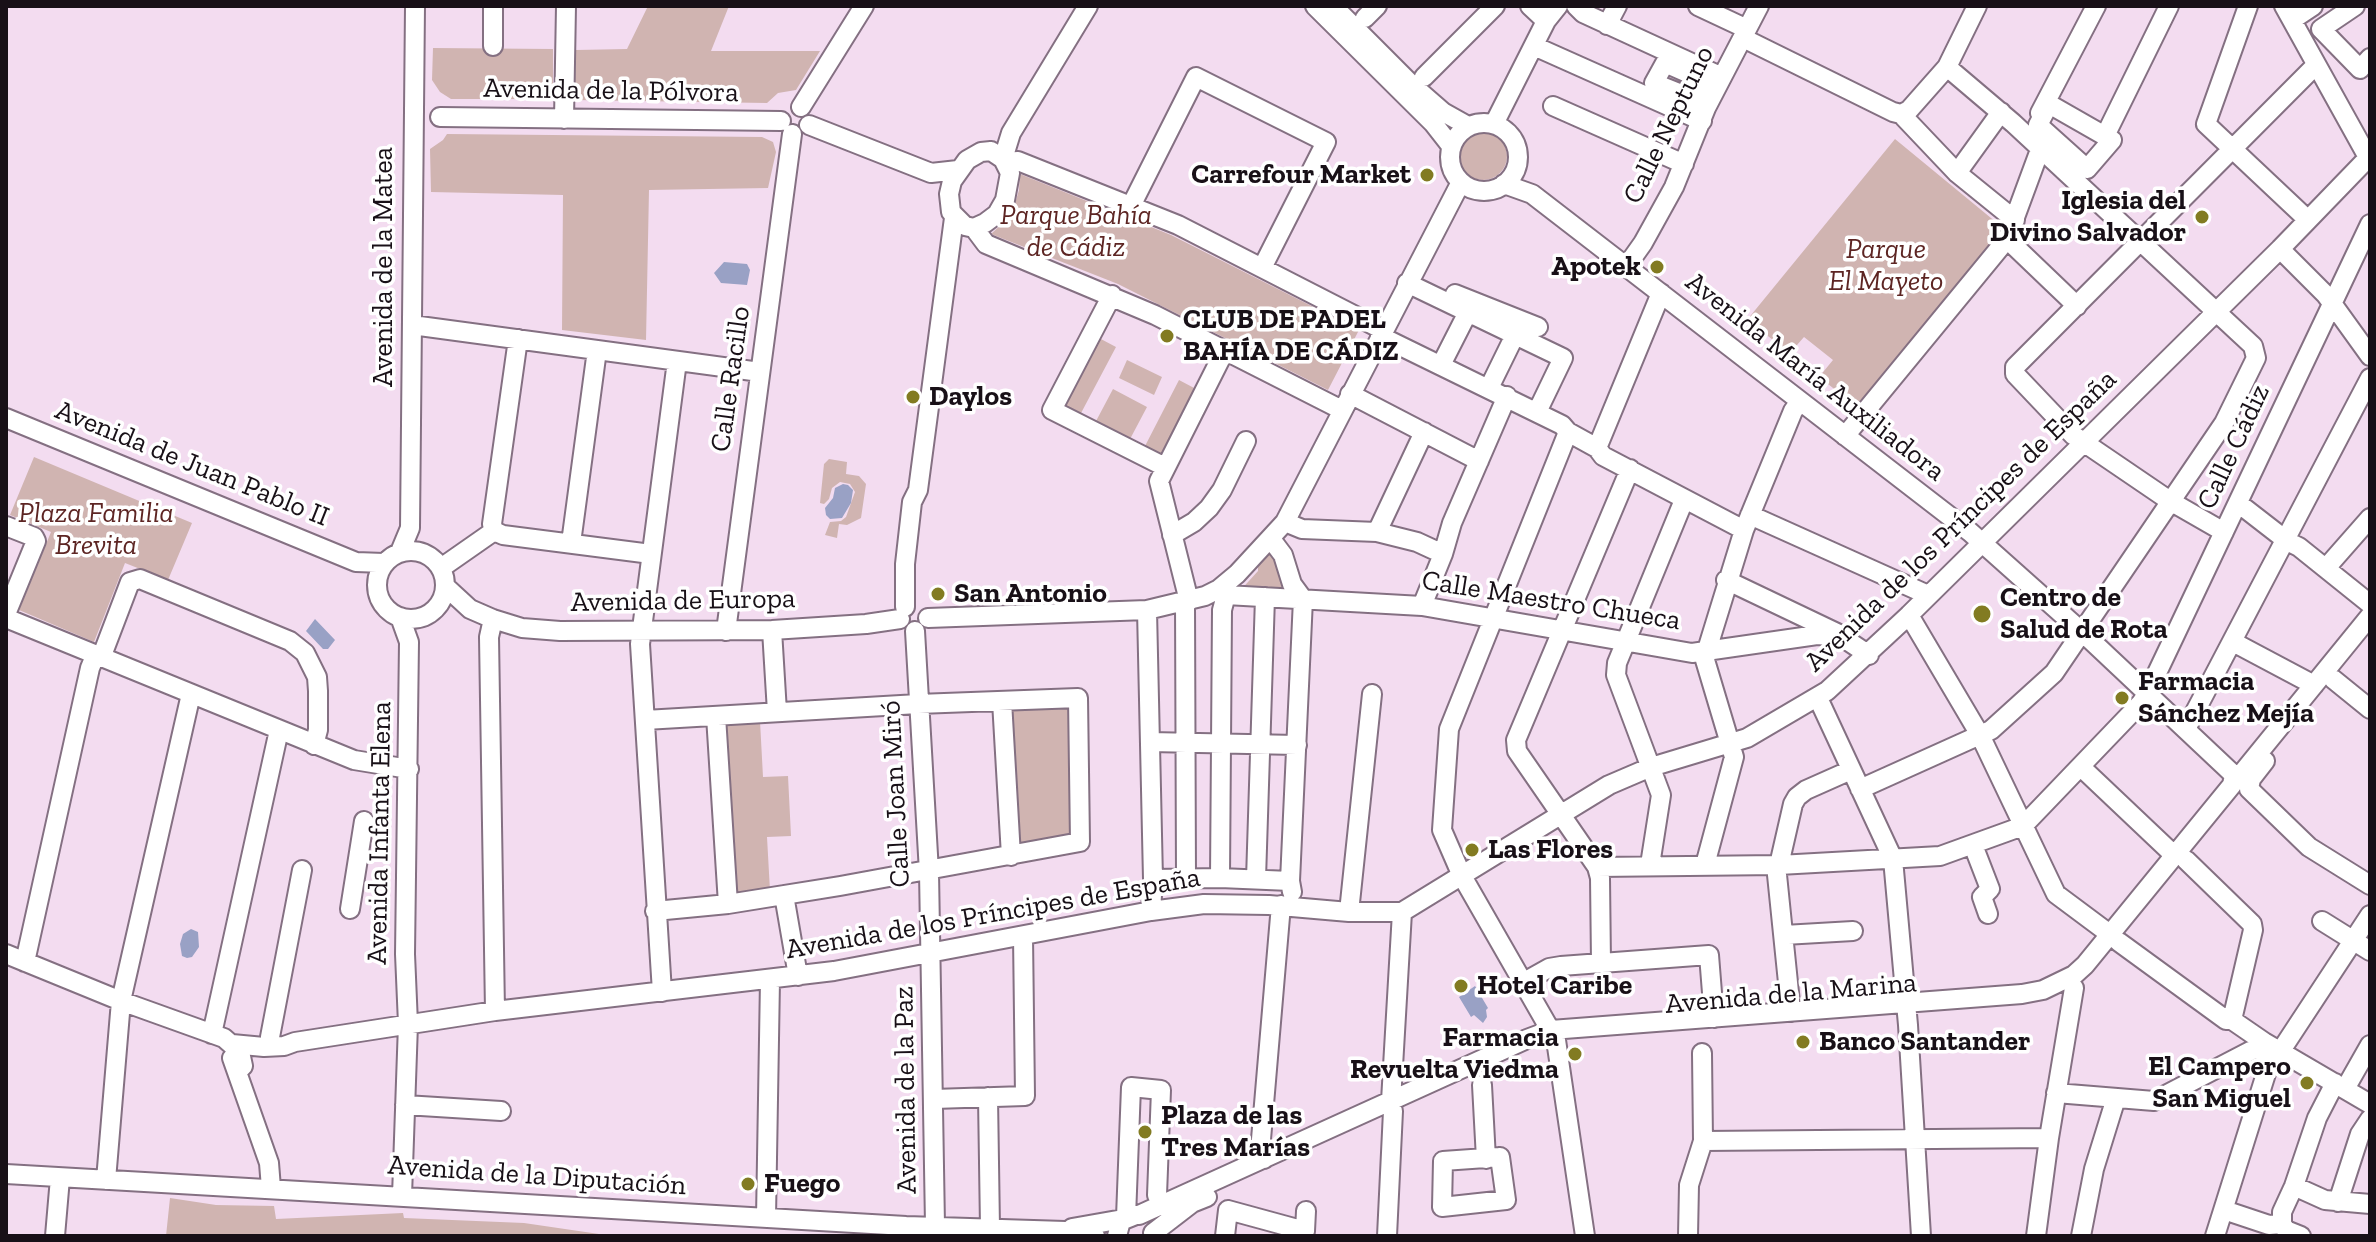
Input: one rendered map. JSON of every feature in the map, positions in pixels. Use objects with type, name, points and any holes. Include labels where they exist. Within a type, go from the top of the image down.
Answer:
[{"type":"street","name":"Avenida de la Matea","points":[[400,552],[410,528],[415,6]]},
{"type":"street","points":[[493,6],[493,46]]},
{"type":"street","points":[[556,46],[557,6]]},
{"type":"street","points":[[564,119],[566,6]]},
{"type":"street","points":[[794,127],[788,108],[801,107],[864,6]]},
{"type":"street","points":[[1088,6],[1011,133],[1000,157],[1010,184],[1005,200],[997,214],[966,224],[948,256],[918,490],[912,502],[905,564],[907,629],[921,625],[1147,610],[1222,592],[1285,522],[1461,182]]},
{"type":"street","points":[[1315,6],[1433,123],[1451,146]]},
{"type":"street","points":[[1333,6],[1412,85],[1443,112],[1468,126]]},
{"type":"street","points":[[1424,77],[1495,6]]},
{"type":"street","points":[[1530,6],[1546,21]]},
{"type":"street","points":[[1494,124],[1546,21],[1558,6]]},
{"type":"street","points":[[1576,6],[1607,25],[1722,77]]},
{"type":"street","points":[[1607,25],[1617,6]]},
{"type":"street","points":[[1698,6],[1745,34],[1901,114],[1957,173],[2015,220]]},
{"type":"street","name":"Calle Neptuno","points":[[1626,267],[1643,243],[1684,164],[1722,77],[1759,6]]},
{"type":"street","points":[[1901,114],[1909,110],[1947,67],[1977,6]]},
{"type":"street","points":[[2029,128],[2048,101],[2096,6]]},
{"type":"street","points":[[2105,136],[2169,6]]},
{"type":"street","points":[[2248,6],[2206,124],[2308,220]]},
{"type":"street","points":[[2313,6],[2288,13],[2345,119],[2368,148]]},
{"type":"street","points":[[2355,6],[2321,29],[2360,69],[2370,58]]},
{"type":"street","points":[[1534,46],[1702,121]]},
{"type":"street","points":[[2224,532],[2170,501],[2073,435],[2015,374],[2015,367],[2316,65]]},
{"type":"street","points":[[1860,789],[1991,730],[2054,673],[2224,423],[2256,358],[2253,346],[2001,112],[1947,67]]},
{"type":"street","points":[[1131,206],[1196,77],[1326,142],[1262,268]]},
{"type":"street","points":[[414,99],[422,98],[440,117],[431,131],[421,136],[414,135]]},
{"type":"street","points":[[1553,106],[1684,164]]},
{"type":"street","points":[[1957,173],[2001,112]]},
{"type":"street","name":"Avenida de la Pólvora","points":[[440,117],[794,127],[931,173],[958,170]]},
{"type":"street","points":[[1494,124],[1511,136],[1518,155],[1516,166],[1504,184],[1478,190],[1461,182],[1451,166],[1451,146],[1468,126],[1494,124]]},
{"type":"street","name":"Calle Racillo","points":[[726,631],[794,127]]},
{"type":"street","name":"Avenida de los Príncipes de España","points":[[223,1039],[278,1041],[495,1011],[770,980],[1204,904],[1402,912],[1609,785],[1651,767],[1747,738],[1818,698],[1869,655],[2280,249],[2368,148]]},
{"type":"street","points":[[1845,436],[2007,239],[2042,150]]},
{"type":"street","points":[[1479,461],[1424,432],[1224,352],[1112,295],[986,244],[949,204],[949,194],[958,170],[972,157],[1000,157],[1018,161],[1178,225],[1441,365],[1562,425],[1568,432],[1597,448],[1603,456],[1684,500],[1928,595]]},
{"type":"street","name":"Avenida María Auxiliadora","points":[[1516,166],[1532,194]]},
{"type":"street","name":"Avenida de la Pólvora","points":[[931,173],[949,194]]},
{"type":"street","name":"Avenida María Auxiliadora","points":[[1504,184],[1532,194],[1982,542],[2081,631],[2309,847],[2370,885]]},
{"type":"street","name":"Calle Cádiz","points":[[2023,826],[2147,694],[2370,224]]},
{"type":"street","points":[[2007,239],[2077,306]]},
{"type":"street","points":[[2280,249],[2333,304],[2370,356]]},
{"type":"street","points":[[1409,279],[1468,312],[1563,358],[1537,412]]},
{"type":"street","points":[[1409,279],[1538,327]]},
{"type":"street","points":[[1597,448],[1661,293]]},
{"type":"street","points":[[1112,295],[1052,410],[1165,467]]},
{"type":"street","points":[[1441,365],[1468,312]]},
{"type":"street","points":[[412,325],[760,372]]},
{"type":"street","points":[[1422,606],[1452,523],[1479,461],[1515,335]]},
{"type":"street","points":[[494,531],[492,524],[518,339]]},
{"type":"street","points":[[571,543],[597,350]]},
{"type":"street","points":[[1186,878],[1187,602],[1159,481],[1224,352]]},
{"type":"street","points":[[662,992],[641,632],[677,361]]},
{"type":"street","points":[[2186,729],[2370,378]]},
{"type":"street","points":[[1705,865],[1734,757],[1705,660],[1707,650],[1726,580],[1747,523],[1793,411],[1800,401]]},
{"type":"street","name":"Avenida de Juan Pablo II","points":[[6,418],[356,562],[384,563]]},
{"type":"street","points":[[1377,532],[1424,432]]},
{"type":"street","points":[[1568,432],[1449,729],[1442,830],[1462,876],[1554,1035],[1585,1236]]},
{"type":"street","points":[[1172,535],[1194,522],[1209,508],[1222,490],[1246,441]]},
{"type":"street","points":[[1601,963],[1600,878],[1597,867],[1517,751],[1516,740],[1630,469]]},
{"type":"street","points":[[1650,865],[1661,795],[1616,675],[1623,643],[1684,500]]},
{"type":"street","points":[[2238,503],[2370,604]]},
{"type":"street","points":[[2326,568],[2370,518]]},
{"type":"street","points":[[1285,522],[1302,529],[1377,532],[1417,542],[1443,554]]},
{"type":"street","points":[[6,526],[34,537],[36,541],[6,616],[314,745],[354,760],[409,769]]},
{"type":"street","name":"Avenida de la Matea","points":[[410,528],[421,552]]},
{"type":"street","points":[[494,531],[503,535],[651,554]]},
{"type":"street","points":[[443,577],[494,531]]},
{"type":"street","points":[[1264,1159],[1260,1151],[1290,881],[1303,599],[1292,584],[1283,555],[1271,539]]},
{"type":"street","points":[[400,552],[421,552],[430,556],[443,577],[444,594],[428,613],[400,617],[383,605],[376,586],[384,563],[400,552]]},
{"type":"street","name":"Avenida de Juan Pablo II","points":[[356,562],[376,586]]},
{"type":"street","name":"Avenida de Europa","points":[[443,577],[470,609],[522,628],[641,632],[772,630],[866,624],[906,610]]},
{"type":"street","points":[[25,962],[89,672],[130,582],[140,579],[290,641],[305,653],[317,677],[318,730],[314,745]]},
{"type":"street","points":[[1726,580],[1830,628],[1869,655]]},
{"type":"street","points":[[1220,878],[1222,592]]},
{"type":"street","name":"Calle Maestro Chueca","points":[[1222,592],[1422,606],[1692,653],[1817,635],[1842,637]]},
{"type":"street","points":[[1256,879],[1265,597]]},
{"type":"street","name":"Avenida de Europa","points":[[428,613],[470,609]]},
{"type":"street","points":[[1147,610],[1153,879],[1151,911]]},
{"type":"street","name":"Avenida Infanta Elena","points":[[409,642],[428,613]]},
{"type":"street","points":[[1909,615],[1980,735],[2056,894],[2226,1020],[2232,1020],[2261,1045],[2270,1061],[2215,1236]]},
{"type":"street","name":"Avenida de la Marina","points":[[2242,782],[2370,616]]},
{"type":"street","name":"Avenida Infanta Elena","points":[[400,617],[409,642],[405,954],[408,1024],[402,1196]]},
{"type":"street","points":[[493,619],[489,637],[495,1011]]},
{"type":"street","name":"Calle Joan Miró","points":[[921,625],[918,704],[931,954]]},
{"type":"street","points":[[772,630],[777,712]]},
{"type":"street","name":"Avenida de la Marina","points":[[1126,1222],[1161,1204],[1554,1035],[1791,1012],[2033,1003],[2060,996],[2087,978],[2115,938],[2242,782],[2370,634]]},
{"type":"street","points":[[2233,642],[2314,685]]},
{"type":"street","points":[[2333,679],[2370,709]]},
{"type":"street","points":[[106,1180],[121,1001],[191,694]]},
{"type":"street","points":[[1349,912],[1372,694]]},
{"type":"street","points":[[645,720],[1078,698],[1080,842],[929,872],[728,904],[655,911]]},
{"type":"street","points":[[1818,698],[1893,859],[1921,1236]]},
{"type":"street","points":[[1002,701],[1011,856]]},
{"type":"street","points":[[716,716],[728,904]]},
{"type":"street","points":[[271,1188],[269,1163],[242,1071],[223,1039],[279,730]]},
{"type":"street","points":[[1150,742],[1297,745]]},
{"type":"street","points":[[2081,767],[2252,924],[2232,1020]]},
{"type":"street","points":[[1791,1012],[1778,865],[1793,804],[1806,790],[1851,770]]},
{"type":"street","points":[[350,909],[364,821]]},
{"type":"street","points":[[1597,867],[1778,865],[1940,856],[2023,826]]},
{"type":"street","points":[[1973,845],[1990,889],[1982,897],[1988,914]]},
{"type":"street","points":[[242,1071],[278,1041],[302,870]]},
{"type":"street","points":[[1153,879],[1290,881]]},
{"type":"street","points":[[784,895],[798,976]]},
{"type":"street","points":[[1387,1236],[1402,912]]},
{"type":"street","points":[[2280,1052],[2370,915]]},
{"type":"street","points":[[2322,921],[2370,951]]},
{"type":"street","points":[[1784,935],[1853,931]]},
{"type":"street","points":[[934,1099],[1025,1096],[1023,936]]},
{"type":"street","name":"Avenida de la Marina","points":[[1554,1035],[1906,1008],[2022,994],[2043,990],[2074,975],[2115,938]]},
{"type":"street","points":[[6,954],[223,1039]]},
{"type":"street","name":"Avenida de la Paz","points":[[931,954],[935,1225]]},
{"type":"street","points":[[1524,982],[1549,968],[1709,955],[1714,1018]]},
{"type":"street","points":[[766,1218],[770,980]]},
{"type":"street","points":[[2036,1236],[2074,988]]},
{"type":"street","points":[[2056,1093],[2154,1101],[2261,1045],[2280,1052],[2370,1104]]},
{"type":"street","points":[[2301,1236],[2286,1230],[2282,1224],[2282,1212],[2317,1118],[2370,1045]]},
{"type":"street","points":[[1688,1236],[1689,1185],[1703,1141],[1702,1053]]},
{"type":"street","points":[[1482,1085],[1486,1159]]},
{"type":"street","points":[[1153,1234],[1149,1221],[1126,1222],[1131,1087],[1161,1090],[1157,1195],[1161,1204]]},
{"type":"street","points":[[988,1097],[990,1228]]},
{"type":"street","points":[[2081,1236],[2094,1169],[2116,1098]]},
{"type":"street","points":[[405,1105],[501,1111]]},
{"type":"street","name":"Avenida de la Marina","points":[[1153,1234],[1192,1203],[1392,1106]]},
{"type":"street","points":[[2338,1202],[2360,1134],[2370,1119]]},
{"type":"street","points":[[1703,1141],[2049,1138]]},
{"type":"street","name":"Avenida de la Diputación","points":[[6,1174],[766,1218],[1065,1231],[1095,1236]]},
{"type":"street","points":[[55,1236],[60,1178]]},
{"type":"street","points":[[2294,1186],[2338,1202],[2370,1204]]},
{"type":"street","points":[[1225,1236],[1228,1210],[1305,1231],[1306,1211]]},
{"type":"street","points":[[2224,1211],[2269,1225],[2282,1224]]},
{"type":"street","name":"Avenida de la Diputación","points":[[1065,1231],[1126,1222]]},
{"type":"green space","points":[[648,6],[729,6],[711,51],[820,51],[796,90],[778,93],[767,103],[574,100],[576,50],[627,49]]},
{"type":"green space","points":[[433,48],[553,49],[553,99],[451,99],[440,92],[432,80]]},
{"type":"green space","points":[[1483,132],[1500,139],[1507,156],[1500,173],[1483,180],[1466,173],[1459,156],[1466,139]]},
{"type":"green space","points":[[447,134],[762,137],[773,142],[776,152],[768,188],[649,190],[646,340],[562,330],[563,195],[431,192],[430,149]]},
{"type":"green space","name":"Parque El Mayeto","points":[[1895,139],[2008,232],[1861,410],[1819,377],[1833,360],[1804,337],[1790,353],[1747,320]]},
{"type":"green space","name":"Parque Bahía de Cádiz","points":[[1020,174],[1171,235],[1359,330],[1328,390],[1118,284],[991,234],[1014,207]]},
{"type":"green space","points":[[1099,338],[1116,347],[1080,415],[1063,406]]},
{"type":"green space","points":[[1127,360],[1162,377],[1154,395],[1119,378]]},
{"type":"green space","points":[[1179,380],[1196,389],[1161,457],[1144,448]]},
{"type":"green space","points":[[1113,389],[1147,407],[1129,441],[1095,423]]},
{"type":"green space","name":"Plaza Familia Brevita","points":[[34,457],[192,523],[168,580],[125,563],[94,642],[19,610],[51,532],[10,515]]},
{"type":"green space","points":[[829,459],[847,462],[846,474],[859,476],[866,484],[861,518],[847,525],[839,524],[837,538],[825,535],[830,522],[846,517],[855,492],[850,484],[840,482],[832,488],[829,499],[824,504],[820,503],[824,464]]},
{"type":"green space","points":[[1270,546],[1294,595],[1238,593],[1258,571]]},
{"type":"green space","points":[[1073,705],[1074,837],[1020,847],[1010,707]]},
{"type":"green space","points":[[760,721],[763,777],[788,776],[791,836],[767,837],[770,891],[733,896],[723,723]]},
{"type":"green space","points":[[170,1198],[216,1205],[274,1206],[276,1219],[403,1213],[404,1218],[524,1223],[599,1236],[166,1236]]},
{"type":"water","points":[[724,262],[747,264],[750,270],[747,285],[721,283],[714,273]]},
{"type":"water","points":[[843,484],[853,490],[851,503],[842,518],[830,519],[825,508],[833,498],[835,488]]},
{"type":"water","points":[[315,619],[335,640],[328,649],[323,649],[306,631]]},
{"type":"water","points":[[191,929],[198,932],[199,947],[192,957],[187,958],[182,956],[180,944],[183,934]]},
{"type":"water","points":[[1475,986],[1488,1008],[1483,1023],[1474,1015],[1471,1017],[1459,997]]},
{"type":"place","name":"Carrefour Market","points":[[1427,175]]},
{"type":"place","name":"Iglesia del Divino Salvador","points":[[2202,217]]},
{"type":"place","name":"Apotek","points":[[1657,267]]},
{"type":"place","name":"CLUB DE PADEL BAHÍA DE CÁDIZ","points":[[1167,336]]},
{"type":"place","name":"Daylos","points":[[913,397]]},
{"type":"place","name":"San Antonio","points":[[938,594]]},
{"type":"place","name":"Centro de Salud de Rota","points":[[1982,614]]},
{"type":"place","name":"Farmacia Sánchez Mejía","points":[[2122,698]]},
{"type":"place","name":"Las Flores","points":[[1472,850]]},
{"type":"place","name":"Hotel Caribe","points":[[1461,986]]},
{"type":"place","name":"Banco Santander","points":[[1803,1042]]},
{"type":"place","name":"Farmacia Revuelta Viedma","points":[[1575,1054]]},
{"type":"place","name":"El Campero San Miguel","points":[[2307,1083]]},
{"type":"place","name":"Plaza de las Tres Marías","points":[[1145,1132]]},
{"type":"place","name":"Fuego","points":[[748,1184]]}]
